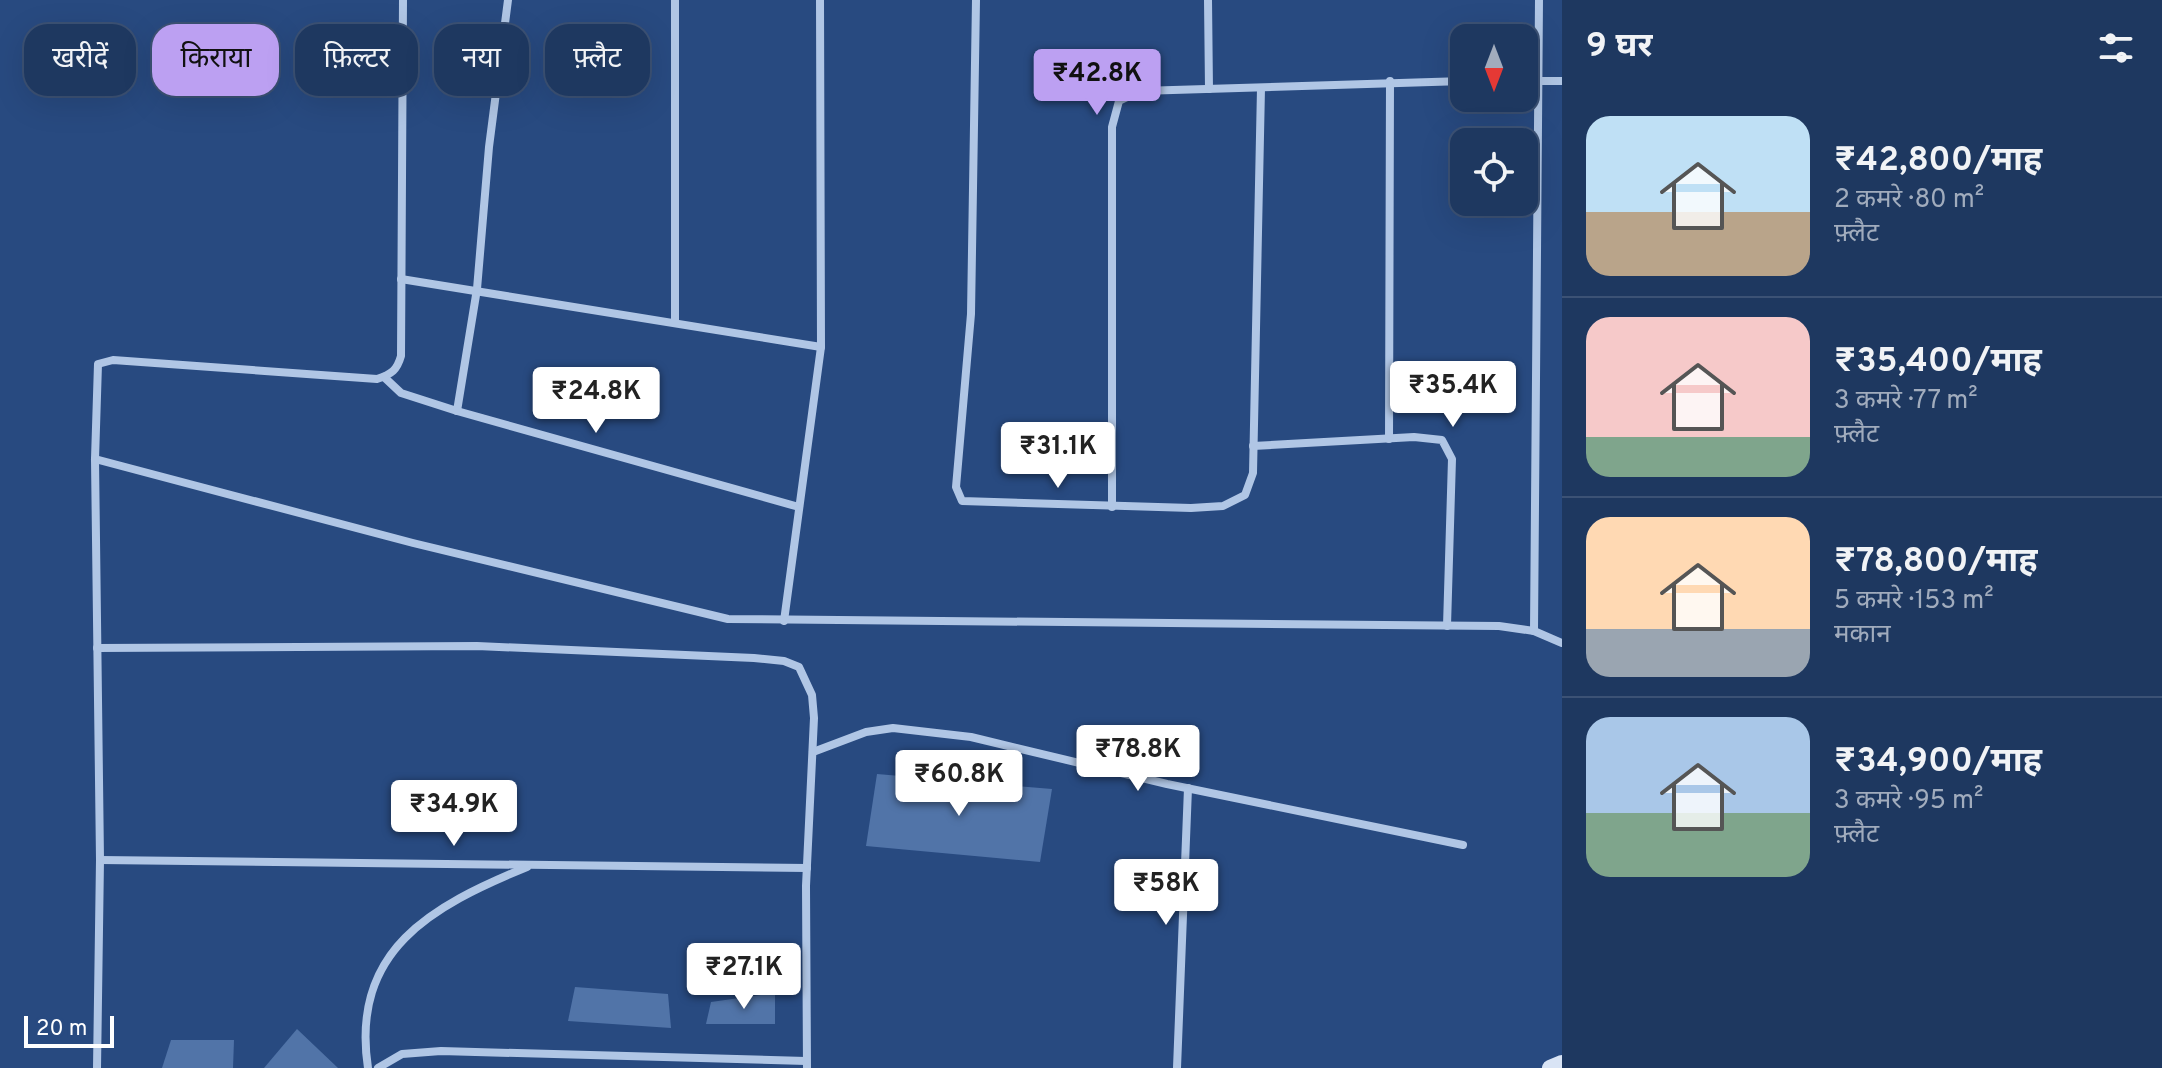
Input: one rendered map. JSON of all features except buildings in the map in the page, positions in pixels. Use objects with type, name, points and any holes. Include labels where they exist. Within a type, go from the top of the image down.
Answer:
[{"type":"main road","points":[[1550,1068],[1562,1063]]},
{"type":"street","points":[[97,1068],[100,860],[95,459],[98,364],[106,360],[384,377],[398,368],[401,356],[403,0]]},
{"type":"street","points":[[457,411],[477,289],[489,147],[508,0]]},
{"type":"street","points":[[675,0],[675,322]]},
{"type":"street","points":[[784,621],[821,347],[820,0]]},
{"type":"street","points":[[976,0],[971,314],[957,496],[973,504],[1191,508],[1232,503],[1249,488],[1253,446],[1261,88]]},
{"type":"street","points":[[1208,0],[1209,89]]},
{"type":"street","points":[[1534,631],[1541,81],[1539,0]]},
{"type":"street","points":[[1389,439],[1390,81]]},
{"type":"street","points":[[1112,507],[1114,112],[1119,101],[1140,91],[1450,81]]},
{"type":"street","points":[[1541,81],[1562,81]]},
{"type":"street","points":[[401,279],[821,347]]},
{"type":"street","points":[[384,377],[401,393],[457,411],[799,507]]},
{"type":"street","points":[[1253,446],[1389,439],[1442,440],[1450,449],[1447,626]]},
{"type":"street","points":[[95,459],[413,543],[728,619],[1447,626],[1534,631],[1562,643]]},
{"type":"street","points":[[97,648],[477,646],[784,661],[799,667],[812,695],[806,1064],[441,1051],[402,1054],[378,1068]]},
{"type":"street","points":[[813,752],[866,732],[893,728],[971,737],[1188,788],[1463,845]]},
{"type":"street","points":[[1177,1068],[1188,788]]},
{"type":"street","points":[[100,860],[807,868]]},
{"type":"street","points":[[368,1068],[364,1045],[367,1004],[376,976],[396,945],[426,916],[474,889],[531,865]]}]
